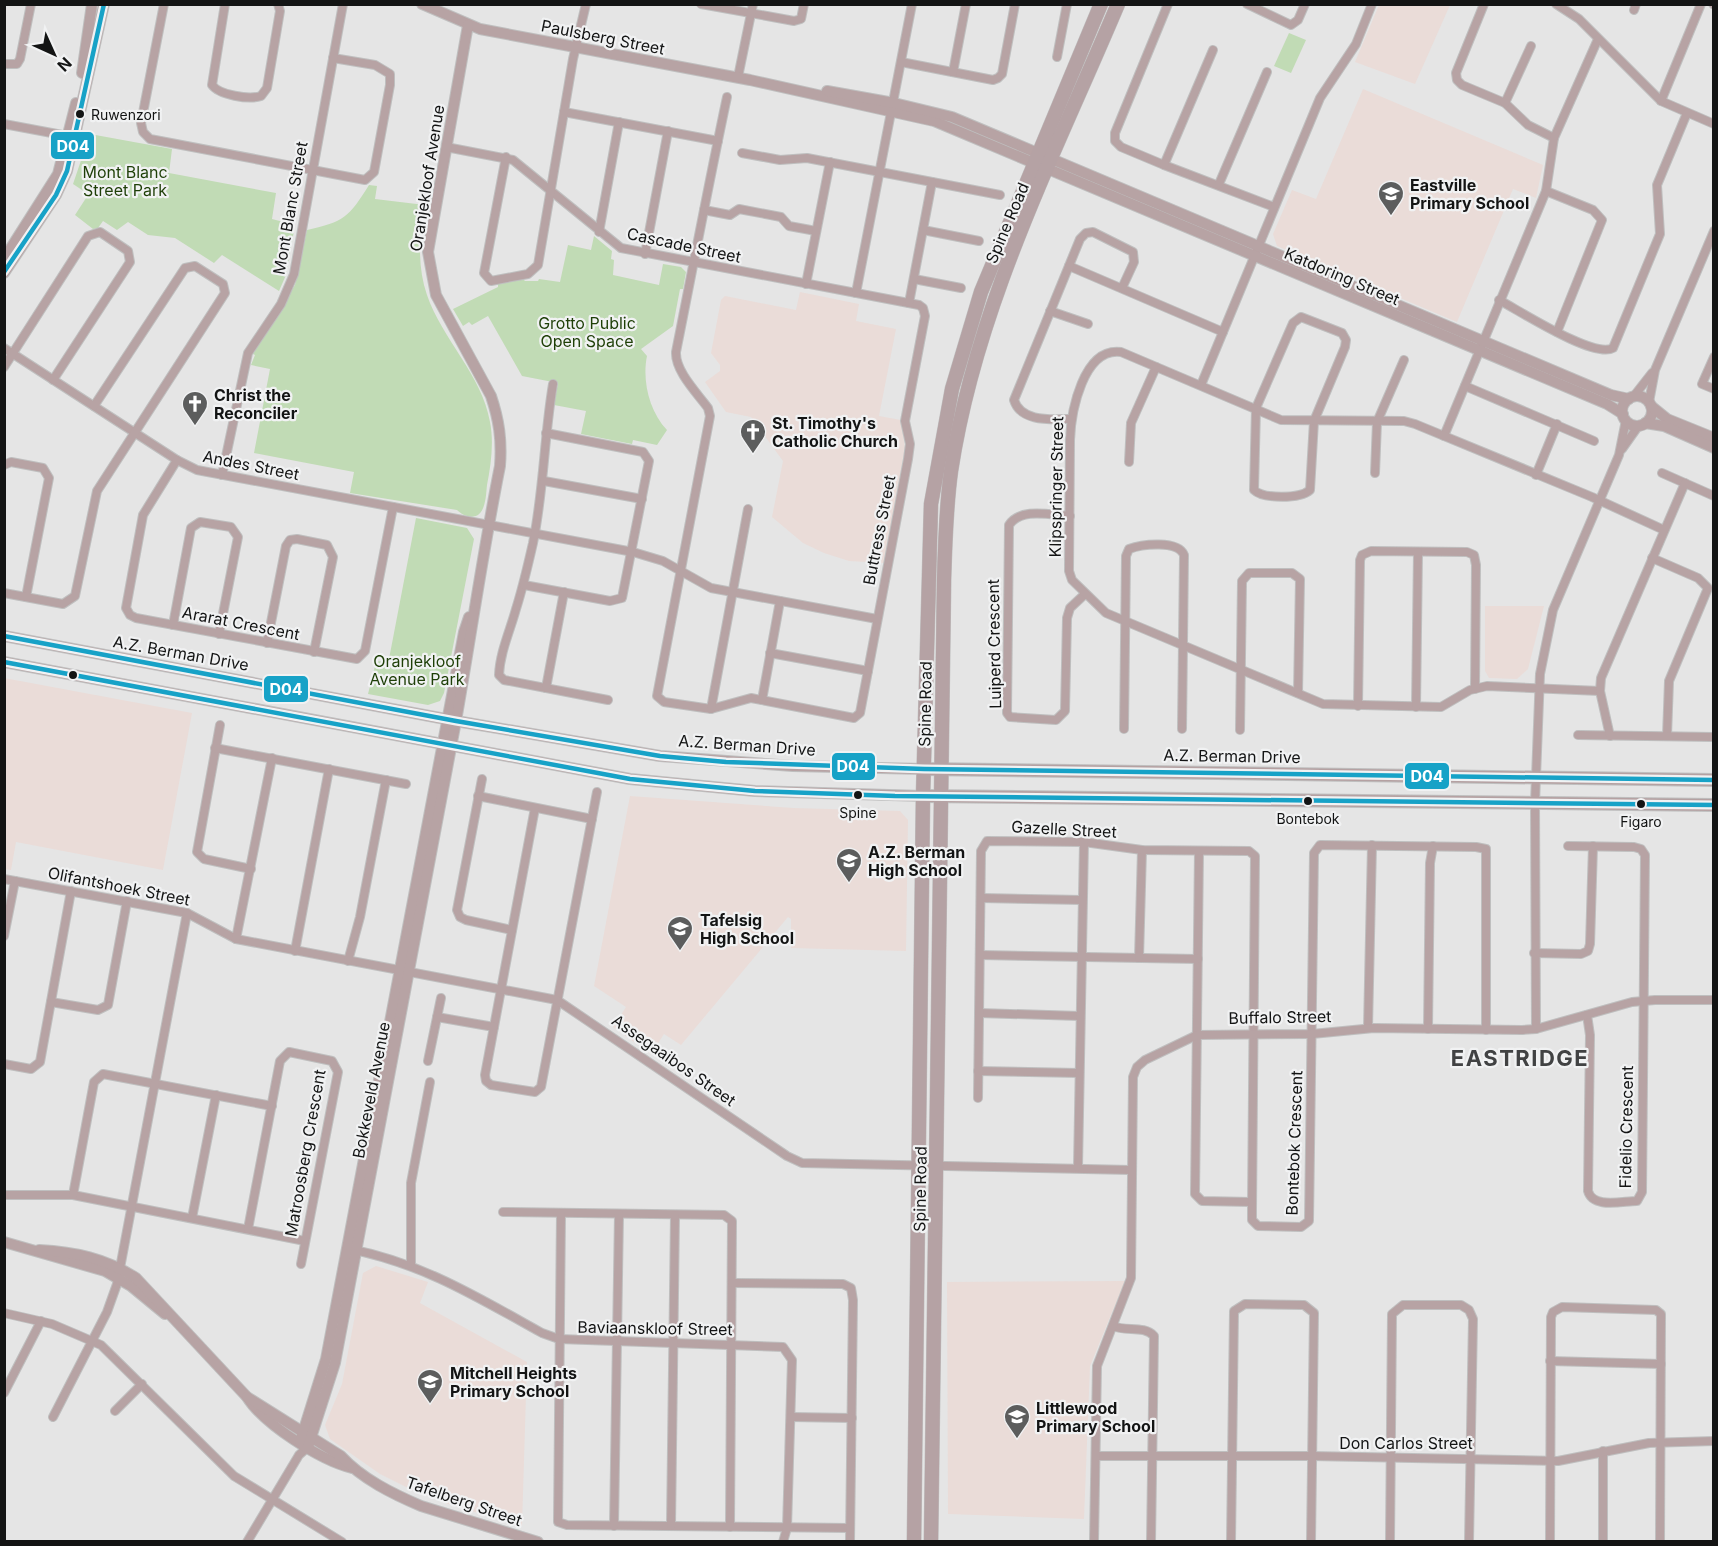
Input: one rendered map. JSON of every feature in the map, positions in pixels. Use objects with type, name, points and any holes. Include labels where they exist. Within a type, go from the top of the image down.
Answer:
[{"type":"main road","name":"Spine Road","points":[[914,1542],[922,796],[929,533],[936,466],[956,370],[991,262],[1101,4]]},
{"type":"main road","name":"Spine Road","points":[[931,1542],[944,580],[952,470],[966,397],[987,321],[1008,262],[1118,4]]},
{"type":"main road","name":"A.Z. Berman Drive","points":[[924,769],[1713,780]]},
{"type":"main road","points":[[922,796],[1713,804]]},
{"type":"street","points":[[4,64],[17,64],[20,59],[31,4]]},
{"type":"street","points":[[4,273],[56,195],[67,171],[92,4]]},
{"type":"street","points":[[4,259],[58,174],[73,137],[104,4]]},
{"type":"street","points":[[164,4],[141,123],[145,135],[150,140],[365,180],[374,172],[390,74],[384,68],[333,58]]},
{"type":"street","points":[[225,4],[212,85],[220,91],[256,98],[264,94],[267,88],[280,11],[278,4]]},
{"type":"street","name":"Mont Blanc Street","points":[[222,475],[248,353],[290,287],[343,4]]},
{"type":"street","name":"Paulsberg Street","points":[[422,4],[468,25],[577,48],[892,107],[1050,163]]},
{"type":"street","points":[[506,157],[484,273],[489,280],[528,274],[536,268],[586,4]]},
{"type":"street","points":[[701,4],[752,9],[796,21],[802,16],[804,4]]},
{"type":"street","points":[[856,293],[912,4]]},
{"type":"street","points":[[953,72],[966,4]]},
{"type":"street","points":[[901,62],[993,80],[1000,76],[1015,4]]},
{"type":"street","points":[[1168,4],[1114,137],[1121,147],[1274,207]]},
{"type":"street","points":[[1247,4],[1291,25],[1298,21],[1305,4]]},
{"type":"street","points":[[1201,385],[1320,98],[1356,44],[1372,4]]},
{"type":"street","points":[[1484,4],[1456,77],[1462,86],[1505,103],[1533,128],[1554,138]]},
{"type":"street","points":[[1556,4],[1572,8],[1598,39],[1661,101],[1713,124]]},
{"type":"street","points":[[1661,101],[1701,4]]},
{"type":"street","points":[[1057,57],[1064,5]]},
{"type":"street","points":[[738,77],[752,9]]},
{"type":"street","name":"Oranjekloof Avenue","points":[[447,744],[471,633],[473,606],[500,466],[500,428],[490,396],[436,295],[429,268],[429,236],[468,25]]},
{"type":"street","points":[[1444,436],[1546,190],[1554,138],[1598,39]]},
{"type":"street","points":[[1505,103],[1531,46]]},
{"type":"street","points":[[1164,165],[1213,50]]},
{"type":"street","points":[[1219,184],[1267,72]]},
{"type":"street","points":[[727,97],[676,360],[708,408],[710,416],[659,684],[657,696],[660,700],[711,709],[725,707],[744,698],[762,700],[780,601]]},
{"type":"street","points":[[564,112],[718,141]]},
{"type":"street","points":[[1499,300],[1557,332],[1602,351],[1610,350],[1660,234],[1657,185],[1687,113]]},
{"type":"street","points":[[599,232],[620,122]]},
{"type":"street","points":[[4,124],[73,137]]},
{"type":"street","points":[[645,254],[668,131]]},
{"type":"street","name":"Cascade Street","points":[[446,147],[506,157],[516,162],[618,247],[909,303]]},
{"type":"street","points":[[742,153],[780,160],[807,158],[1000,195]]},
{"type":"street","points":[[806,284],[830,162]]},
{"type":"street","name":"Katdoring Street","points":[[1050,163],[1258,244],[1612,406],[1624,417]]},
{"type":"street","name":"Katdoring Street","points":[[1050,163],[1254,256],[1611,395],[1631,397]]},
{"type":"street","points":[[909,303],[932,182]]},
{"type":"street","points":[[1546,190],[1593,210],[1602,220],[1557,332]]},
{"type":"street","points":[[704,210],[730,215],[739,209],[781,217],[789,226],[816,231]]},
{"type":"street","points":[[923,230],[979,241]]},
{"type":"street","points":[[1536,1029],[1534,953],[1538,689],[1553,610],[1619,455],[1642,424],[1651,417],[1650,404],[1654,370],[1713,231]]},
{"type":"street","points":[[4,367],[88,236],[100,232],[128,251],[130,262],[53,380]]},
{"type":"street","points":[[1071,419],[1040,419],[1019,410],[1014,400],[1080,239],[1086,232],[1093,232],[1133,252],[1134,262],[1122,288]]},
{"type":"street","points":[[4,593],[63,604],[75,596],[98,491],[225,293],[223,284],[195,266],[185,268],[94,406]]},
{"type":"street","points":[[1069,266],[1223,332]]},
{"type":"street","points":[[914,279],[961,288]]},
{"type":"street","name":"Buttress Street","points":[[762,700],[852,718],[858,717],[909,459],[910,444],[905,421],[925,316],[921,306],[909,303]]},
{"type":"street","points":[[1050,311],[1088,324]]},
{"type":"street","points":[[1304,318],[1341,333],[1346,340],[1339,364],[1314,421],[1310,490],[1302,495],[1260,494],[1254,490],[1256,408],[1293,323],[1304,318]]},
{"type":"street","name":"Andes Street","points":[[4,348],[177,460],[197,470],[633,552],[663,561],[711,588],[877,619]]},
{"type":"street","name":"Klipspringer Street","points":[[1600,691],[1487,686],[1475,689],[1442,707],[1329,706],[1099,608],[1072,580],[1069,571],[1071,419],[1090,367],[1101,355],[1120,352],[1281,420],[1404,422],[1444,436],[1664,530]]},
{"type":"street","points":[[1713,357],[1702,384],[1713,388]]},
{"type":"street","points":[[1375,473],[1377,422],[1404,360]]},
{"type":"street","points":[[1129,462],[1131,423],[1156,367]]},
{"type":"street","points":[[1619,455],[1624,405],[1654,370]]},
{"type":"street","points":[[554,384],[546,433],[544,482],[524,585],[505,642],[499,675],[504,680],[608,700]]},
{"type":"street","points":[[1465,386],[1594,441]]},
{"type":"street","points":[[1631,397],[1643,397],[1667,419],[1713,438]]},
{"type":"street","points":[[1624,417],[1642,424],[1664,426],[1713,448]]},
{"type":"street","points":[[1536,475],[1557,424]]},
{"type":"street","points":[[524,585],[610,601],[621,600],[633,552],[649,461],[645,453],[546,433]]},
{"type":"street","name":"Ararat Crescent","points":[[177,460],[143,515],[126,608],[133,617],[353,659],[363,654],[393,507]]},
{"type":"street","points":[[4,465],[11,462],[43,468],[49,478],[26,597]]},
{"type":"street","points":[[1662,473],[1713,496]]},
{"type":"street","points":[[544,482],[642,499]]},
{"type":"street","points":[[1610,736],[1600,691],[1601,678],[1685,483]]},
{"type":"street","points":[[711,709],[748,509]]},
{"type":"street","name":"Luiperd Crescent","points":[[1070,516],[1023,514],[1014,517],[1009,525],[1007,713],[1010,717],[1016,720],[1056,720],[1065,711],[1067,618],[1070,608],[1085,594]]},
{"type":"street","points":[[173,625],[192,526],[200,522],[231,527],[236,531],[238,537],[219,634]]},
{"type":"street","points":[[267,643],[286,546],[290,540],[297,539],[327,545],[333,557],[314,652]]},
{"type":"street","points":[[1124,729],[1126,556],[1129,549],[1175,546],[1184,555],[1181,644],[1182,729]]},
{"type":"street","points":[[1358,706],[1360,560],[1362,555],[1371,551],[1467,552],[1475,558],[1475,689]]},
{"type":"street","points":[[1416,707],[1418,552]]},
{"type":"street","points":[[1652,558],[1698,578],[1708,588],[1669,681],[1667,736]]},
{"type":"street","points":[[1240,730],[1243,577],[1254,571],[1292,573],[1301,581],[1298,693]]},
{"type":"street","points":[[546,688],[564,592]]},
{"type":"street","name":"A.Z. Berman Drive","points":[[4,636],[451,720],[660,756],[793,766],[924,769]]},
{"type":"street","points":[[770,653],[868,670]]},
{"type":"street","points":[[4,662],[630,779],[692,787],[922,796]]},
{"type":"street","points":[[220,725],[197,852],[204,859],[251,869]]},
{"type":"street","points":[[1578,735],[1713,737]]},
{"type":"street","name":"Bokkeveld Avenue","points":[[306,1440],[351,1249],[447,744]]},
{"type":"street","points":[[215,748],[406,783]]},
{"type":"street","points":[[236,939],[272,758]]},
{"type":"street","points":[[295,951],[329,769]]},
{"type":"street","points":[[482,779],[457,910],[460,917],[466,920],[512,930]]},
{"type":"street","points":[[348,961],[360,917],[386,780]]},
{"type":"street","points":[[535,808],[486,1081],[491,1085],[535,1092],[539,1090],[558,1000],[597,792]]},
{"type":"street","points":[[478,796],[592,819]]},
{"type":"street","name":"Gazelle Street","points":[[978,1098],[981,850],[984,843],[991,841],[1084,842],[1142,850],[1249,851],[1257,858],[1255,1034]]},
{"type":"street","points":[[1078,1167],[1084,842]]},
{"type":"street","points":[[1312,1034],[1314,852],[1324,844],[1483,847],[1488,852],[1486,1030]]},
{"type":"street","points":[[1368,1028],[1372,845]]},
{"type":"street","points":[[1428,1029],[1430,863],[1433,846]]},
{"type":"street","points":[[1568,846],[1641,849],[1645,855],[1644,1001]]},
{"type":"street","points":[[1534,953],[1581,954],[1588,951],[1593,846]]},
{"type":"street","points":[[1139,958],[1142,850]]},
{"type":"street","points":[[1199,850],[1195,1194],[1202,1201],[1252,1202]]},
{"type":"street","name":"Olifantshoek Street","points":[[4,879],[187,913],[236,939],[404,970]]},
{"type":"street","points":[[4,936],[15,881]]},
{"type":"street","points":[[4,1064],[31,1069],[36,1067],[51,1002],[71,891]]},
{"type":"street","points":[[981,898],[1082,900]]},
{"type":"street","points":[[51,1002],[98,1010],[108,1005],[127,902]]},
{"type":"street","points":[[53,1417],[93,1340],[119,1273],[187,913]]},
{"type":"street","points":[[980,955],[1198,959]]},
{"type":"street","name":"Assegaaibos Street","points":[[404,970],[558,1000],[796,1161],[810,1164],[1078,1167],[1131,1170]]},
{"type":"street","points":[[428,1061],[441,998]]},
{"type":"street","name":"Buffalo Street","points":[[1094,1542],[1097,1366],[1131,1278],[1134,1072],[1145,1060],[1197,1035],[1312,1034],[1368,1028],[1536,1029],[1644,1001],[1713,1000]]},
{"type":"street","name":"Fidelio Crescent","points":[[1587,1015],[1590,1035],[1588,1191],[1590,1198],[1596,1202],[1637,1201],[1641,1192],[1644,1001]]},
{"type":"street","points":[[979,1013],[1080,1016]]},
{"type":"street","points":[[437,1017],[494,1027]]},
{"type":"street","name":"Bontebok Crescent","points":[[1255,1034],[1252,1220],[1258,1226],[1301,1227],[1309,1221],[1312,1034]]},
{"type":"street","name":"Matroosberg Crescent","points":[[248,1229],[283,1056],[289,1052],[332,1061],[338,1072],[301,1264]]},
{"type":"street","points":[[978,1071],[1079,1072]]},
{"type":"street","points":[[73,1195],[97,1076],[103,1074],[272,1106]]},
{"type":"street","points":[[411,1264],[411,1183],[430,1082]]},
{"type":"street","points":[[192,1218],[216,1095]]},
{"type":"street","points":[[4,1195],[73,1195],[305,1241]]},
{"type":"street","points":[[503,1212],[724,1215],[730,1218],[733,1227],[730,1527]]},
{"type":"street","points":[[561,1213],[558,1522],[567,1525],[614,1526],[850,1528]]},
{"type":"street","points":[[614,1526],[619,1214]]},
{"type":"street","points":[[671,1526],[675,1215]]},
{"type":"street","name":"Tafelberg Street","points":[[4,1242],[39,1250],[95,1257],[153,1295],[168,1315],[247,1396],[306,1440],[341,1456],[352,1468],[421,1506],[538,1542]]},
{"type":"street","name":"Baviaanskloof Street","points":[[351,1249],[411,1264],[559,1339],[674,1344],[779,1345],[789,1351],[792,1360],[791,1418],[787,1528],[783,1542]]},
{"type":"street","points":[[732,1283],[843,1284],[851,1288],[853,1300],[850,1542]]},
{"type":"street","points":[[1231,1542],[1234,1311],[1245,1304],[1304,1305],[1314,1313],[1311,1542]]},
{"type":"street","points":[[1390,1542],[1392,1314],[1403,1305],[1461,1305],[1469,1310],[1473,1319],[1469,1542]]},
{"type":"street","points":[[1550,1542],[1551,1317],[1557,1309],[1656,1310],[1661,1314],[1660,1542]]},
{"type":"street","points":[[4,1313],[41,1321],[93,1340],[109,1351],[227,1471],[342,1542]]},
{"type":"street","points":[[4,1393],[41,1321]]},
{"type":"street","points":[[1113,1326],[1120,1329],[1146,1331],[1154,1336],[1151,1542]]},
{"type":"street","points":[[1550,1361],[1661,1364]]},
{"type":"street","points":[[115,1411],[142,1384]]},
{"type":"street","points":[[791,1418],[852,1418]]},
{"type":"street","points":[[247,1542],[306,1440]]},
{"type":"street","name":"Don Carlos Street","points":[[1097,1456],[1153,1454],[1551,1461],[1660,1442],[1713,1441]]},
{"type":"street","points":[[1603,1452],[1603,1542]]},
{"type":"shaded area","points":[[1379,5],[1450,5],[1415,84],[1355,62]]},
{"type":"shaded area","name":"Eastville Primary School","points":[[1363,89],[1543,165],[1536,198],[1513,189],[1457,322],[1277,246],[1273,234],[1292,190],[1316,199]]},
{"type":"shaded area","points":[[800,292],[859,304],[856,321],[896,329],[879,416],[901,420],[905,448],[884,563],[849,561],[824,553],[803,543],[772,517],[783,461],[751,417],[726,412],[705,382],[720,371],[720,365],[711,353],[721,300],[725,296],[796,310]]},
{"type":"shaded area","points":[[1485,606],[1544,606],[1528,669],[1517,679],[1489,678],[1485,671]]},
{"type":"shaded area","points":[[4,678],[192,713],[163,870],[16,842],[11,870],[5,869]]},
{"type":"shaded area","name":"Tafelsig High School","points":[[630,796],[793,808],[900,811],[908,820],[906,951],[791,948],[791,919],[788,917],[681,1045],[664,1034],[651,1054],[613,1027],[626,1007],[594,986]]},
{"type":"shaded area","name":"Mitchell Heights Primary School","points":[[376,1266],[428,1282],[420,1303],[527,1362],[522,1526],[445,1503],[412,1490],[380,1474],[330,1439],[325,1425],[342,1384],[363,1273]]},
{"type":"shaded area","name":"Littlewood Primary School","points":[[1125,1281],[1090,1366],[1084,1519],[948,1514],[947,1282]]},
{"type":"green space","points":[[1289,33],[1306,40],[1291,73],[1274,66]]},
{"type":"green space","name":"Mont Blanc Street Park","points":[[90,134],[172,149],[169,173],[276,193],[272,219],[295,225],[286,275],[279,291],[222,255],[214,263],[175,238],[148,235],[128,222],[117,230],[103,221],[98,228],[93,229],[75,215],[86,198],[85,192],[73,184]]},
{"type":"green space","points":[[369,185],[377,186],[375,199],[425,205],[420,250],[427,295],[442,327],[479,389],[490,422],[492,454],[486,497],[481,512],[472,517],[457,510],[350,493],[354,472],[254,453],[270,369],[251,365],[255,355],[253,354],[295,285],[307,230],[338,221],[350,211]]},
{"type":"green space","name":"Grotto Public Open Space","points":[[594,236],[612,251],[613,275],[659,285],[663,264],[681,267],[686,272],[683,289],[680,289],[673,326],[641,349],[647,356],[645,375],[651,405],[667,430],[657,445],[633,440],[632,444],[581,434],[586,411],[554,405],[558,383],[522,376],[488,316],[472,325],[469,322],[463,326],[453,309],[498,287],[498,284],[523,279],[525,281],[538,281],[539,279],[560,282],[568,245],[591,250]]},
{"type":"green space","name":"Oranjekloof Avenue Park","points":[[416,518],[467,528],[474,539],[444,693],[440,701],[428,705],[368,694],[376,662],[389,659]]},
{"type":"transit line","name":"D04","points":[[4,272],[56,195],[67,171],[104,4]]},
{"type":"transit line","name":"D04","points":[[4,636],[456,721],[660,756],[726,762],[924,769],[1714,780]]},
{"type":"transit line","name":"D04","points":[[4,662],[630,779],[755,791],[895,796],[1714,805]]},
{"type":"place","name":"Ruwenzori","points":[[80,114]]},
{"type":"place","name":"Eastville Primary School","points":[[1391,217]]},
{"type":"place","name":"Christ the Reconciler","points":[[195,427]]},
{"type":"place","name":"St. Timothy's Catholic Church","points":[[753,455]]},
{"type":"place","name":"Spine","points":[[858,795]]},
{"type":"place","name":"Bontebok","points":[[1308,801]]},
{"type":"place","name":"Figaro","points":[[1641,804]]},
{"type":"place","name":"A.Z. Berman High School","points":[[849,884]]},
{"type":"place","name":"Tafelsig High School","points":[[680,952]]},
{"type":"place","name":"Mitchell Heights Primary School","points":[[430,1405]]},
{"type":"place","name":"Littlewood Primary School","points":[[1017,1440]]},
{"type":"district","name":"EASTRIDGE","points":[[1520,1058]]}]
